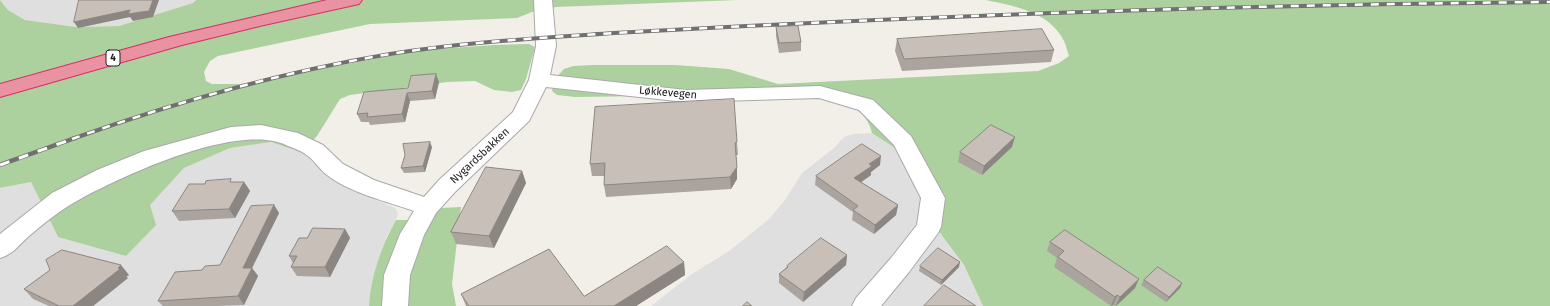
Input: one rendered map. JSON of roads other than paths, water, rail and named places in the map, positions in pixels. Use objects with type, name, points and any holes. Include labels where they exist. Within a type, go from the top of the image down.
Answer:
[{"type":"highway","name":"4","points":[[0,91],[180,40],[260,20],[353,0]]},
{"type":"street","name":"Nygardsbakken","points":[[395,306],[397,275],[405,250],[412,234],[428,207],[447,186],[522,116],[539,80],[546,46],[542,0]]},
{"type":"street","name":"Løkkevegen","points":[[539,80],[686,96],[820,92],[866,105],[903,141],[933,198],[929,227],[900,265],[864,306]]},
{"type":"street","points":[[0,249],[20,230],[60,199],[106,176],[152,156],[231,134],[261,132],[290,138],[315,150],[335,170],[366,186],[428,207]]},
{"type":"railway","points":[[72,139],[150,113],[269,79],[350,61],[474,43],[647,31],[960,16],[1297,6],[1550,2]]},
{"type":"railway","points":[[0,165],[75,138]]}]
